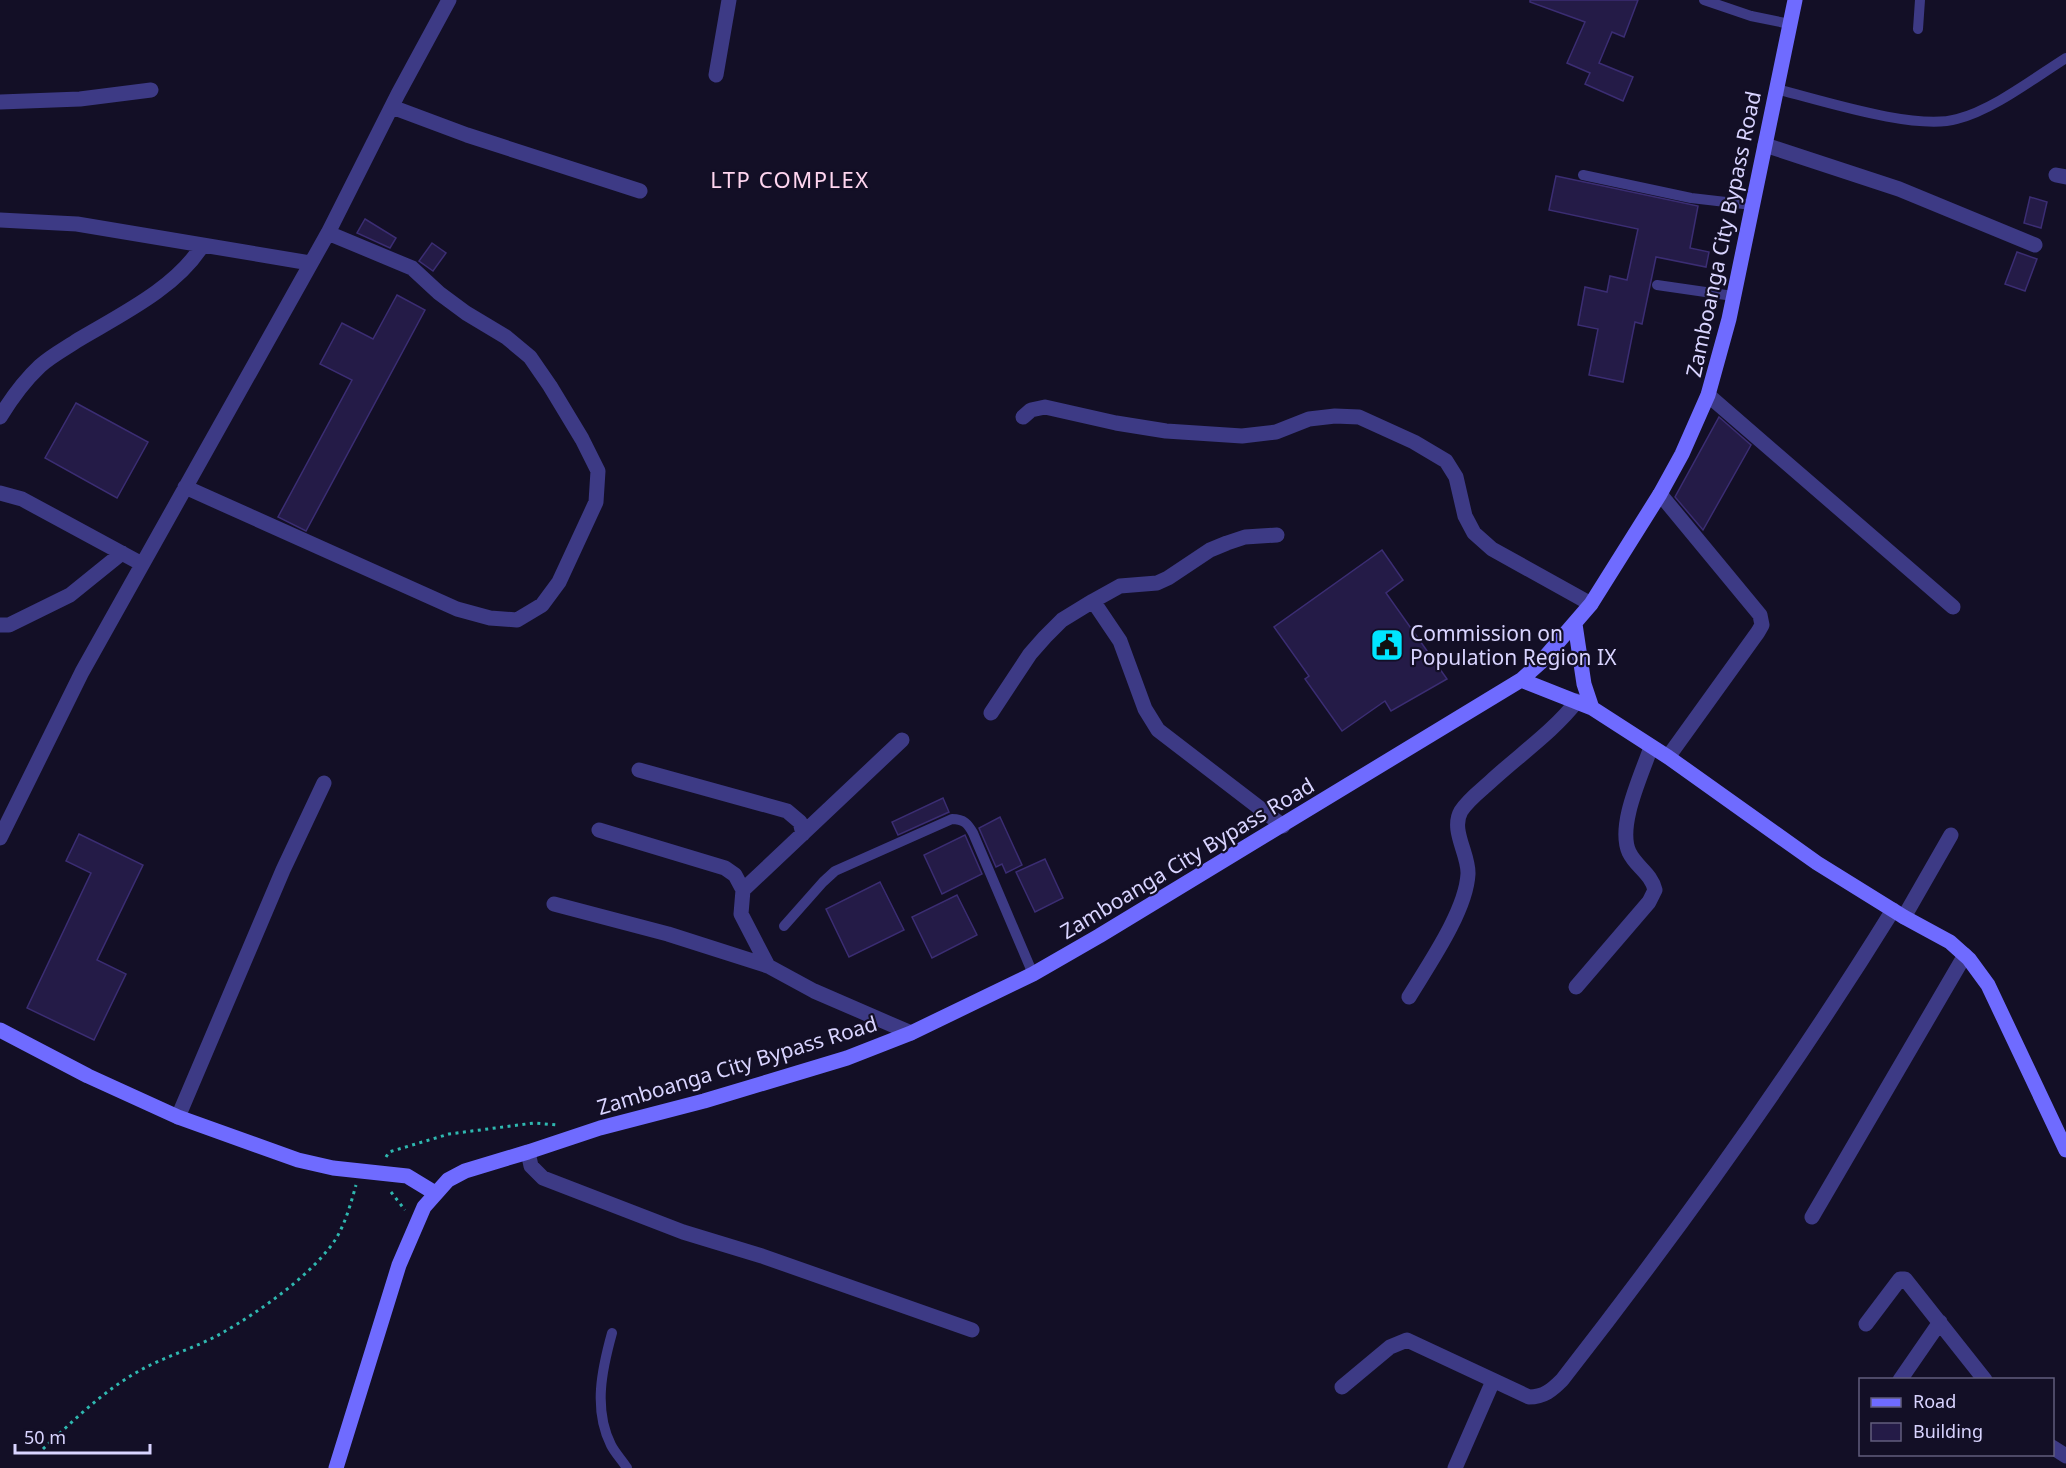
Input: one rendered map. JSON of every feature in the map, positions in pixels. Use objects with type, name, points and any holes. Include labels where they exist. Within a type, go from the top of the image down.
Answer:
[{"type":"main road","name":"Zamboanga City Bypass Road","points":[[336,1468],[384,1309],[417,1221],[424,1207],[448,1179],[465,1171],[600,1128],[704,1101],[847,1058],[911,1033],[1033,974],[1283,826],[1521,680],[1540,663],[1591,604],[1660,494],[1682,454],[1708,394],[1733,296],[1795,0]]},
{"type":"main road","points":[[1575,624],[1584,684],[1592,708]]},
{"type":"main road","points":[[1521,680],[1592,708],[1668,757],[1817,863],[1950,942],[1981,973],[1988,985],[2066,1150]]},
{"type":"main road","points":[[0,1030],[88,1076],[178,1117],[298,1160],[360,1172],[407,1176],[435,1193]]},
{"type":"street","points":[[0,838],[82,672],[328,233],[449,0]]},
{"type":"street","points":[[716,75],[729,0]]},
{"type":"street","points":[[0,102],[80,99],[151,90]]},
{"type":"street","points":[[392,107],[467,135],[640,190]]},
{"type":"street","points":[[1765,145],[1899,189],[2035,245]]},
{"type":"street","points":[[0,220],[76,224],[310,263]]},
{"type":"street","points":[[185,487],[457,609],[490,618],[517,620],[542,605],[559,582],[596,502],[598,471],[582,439],[550,387],[530,357],[439,293],[412,268],[328,233]]},
{"type":"street","points":[[0,417],[13,397],[40,366],[176,277],[195,258],[202,246]]},
{"type":"street","points":[[1708,394],[1953,607]]},
{"type":"street","points":[[1023,417],[1031,410],[1045,408],[1166,431],[1242,436],[1276,432],[1309,419],[1335,416],[1359,417],[1414,442],[1446,461],[1456,477],[1465,516],[1474,533],[1492,549],[1591,604]]},
{"type":"street","points":[[0,493],[22,499],[142,564]]},
{"type":"street","points":[[1660,494],[1760,615],[1762,625],[1668,757]]},
{"type":"street","points":[[991,713],[1037,646],[1062,620],[1120,586],[1157,583],[1168,578],[1210,550],[1227,543],[1245,537],[1277,535]]},
{"type":"street","points":[[0,625],[9,625],[70,595],[122,553]]},
{"type":"street","points":[[1093,601],[1120,641],[1145,709],[1158,730],[1283,826]]},
{"type":"street","points":[[1409,997],[1432,959],[1463,898],[1468,872],[1458,828],[1460,813],[1511,763],[1564,718],[1577,701]]},
{"type":"street","points":[[768,966],[741,914],[744,890],[902,740]]},
{"type":"street","points":[[1576,987],[1649,902],[1655,890],[1653,880],[1635,862],[1625,840],[1629,814],[1651,747]]},
{"type":"street","points":[[639,770],[787,811],[800,822],[803,834]]},
{"type":"street","points":[[178,1117],[279,880],[324,783]]},
{"type":"street","points":[[600,830],[725,868],[735,876],[744,890]]},
{"type":"street","points":[[1342,1387],[1390,1347],[1407,1340],[1529,1397],[1540,1397],[1552,1390],[1655,1261],[1951,835]]},
{"type":"street","points":[[554,904],[668,934],[768,966],[814,991],[911,1033]]},
{"type":"street","points":[[1812,1217],[1901,1060],[1965,955]]},
{"type":"street","points":[[528,1152],[531,1166],[538,1175],[564,1187],[683,1232],[762,1256],[972,1330]]},
{"type":"street","points":[[1866,1324],[1903,1278],[1908,1281],[1983,1378]]},
{"type":"street","points":[[1901,1378],[1940,1322]]},
{"type":"street","points":[[1455,1468],[1493,1381]]},
{"type":"lane","points":[[1704,0],[1751,16],[1790,24]]},
{"type":"lane","points":[[1918,29],[1920,0]]},
{"type":"lane","points":[[1776,89],[1887,116],[1932,123],[1957,120],[1984,108],[2066,58]]},
{"type":"lane","points":[[1583,175],[1668,194],[1752,205]]},
{"type":"lane","points":[[1657,285],[1733,296]]},
{"type":"lane","points":[[784,926],[835,871],[952,819],[959,819],[965,822],[973,833],[1033,974]]},
{"type":"lane","points":[[612,1333],[604,1360],[600,1389],[602,1411],[611,1446],[627,1468]]},
{"type":"path","points":[[417,1221],[397,1203],[376,1172],[389,1152],[449,1134],[534,1123],[567,1125]]},
{"type":"path","points":[[43,1449],[99,1398],[137,1372],[221,1333],[298,1280],[323,1256],[337,1236],[348,1213],[360,1172]]},
{"type":"building","points":[[1530,0],[1638,0],[1624,37],[1612,32],[1599,63],[1633,77],[1623,101],[1585,84],[1590,73],[1567,63],[1585,22],[1530,2]]},
{"type":"building","points":[[1556,176],[1698,206],[1690,248],[1709,252],[1706,267],[1656,257],[1642,324],[1635,322],[1623,382],[1589,375],[1598,329],[1578,325],[1585,287],[1607,292],[1610,276],[1627,280],[1638,229],[1549,210]]},
{"type":"building","points":[[2030,197],[2047,202],[2041,228],[2024,223]]},
{"type":"building","points":[[365,219],[396,238],[390,248],[357,233]]},
{"type":"building","points":[[432,243],[446,253],[433,271],[419,261]]},
{"type":"building","points":[[2017,252],[2037,259],[2025,291],[2005,284]]},
{"type":"building","points":[[397,295],[425,310],[306,531],[278,517],[352,380],[320,364],[342,323],[373,339]]},
{"type":"building","points":[[76,403],[148,442],[117,498],[45,458]]},
{"type":"building","points":[[1719,417],[1751,445],[1703,530],[1675,497]]},
{"type":"building","points":[[1382,550],[1403,580],[1386,593],[1447,679],[1391,711],[1385,701],[1342,731],[1305,679],[1309,676],[1274,627]]},
{"type":"building","points":[[943,798],[949,812],[898,835],[892,822]]},
{"type":"building","points":[[1000,817],[1022,865],[1006,873],[1002,864],[996,867],[979,828]]},
{"type":"building","points":[[79,834],[143,865],[97,960],[126,974],[94,1040],[27,1008],[91,873],[66,861]]},
{"type":"building","points":[[965,835],[982,874],[942,894],[924,855]]},
{"type":"building","points":[[1045,859],[1063,898],[1035,912],[1016,872]]},
{"type":"building","points":[[880,882],[904,930],[849,957],[826,909]]},
{"type":"building","points":[[957,895],[977,935],[932,958],[912,917]]},
{"type":"place","name":"Commission on Population Region IX","points":[[1387,645]]},
{"type":"district","name":"LTP COMPLEX","points":[[790,179]]}]
